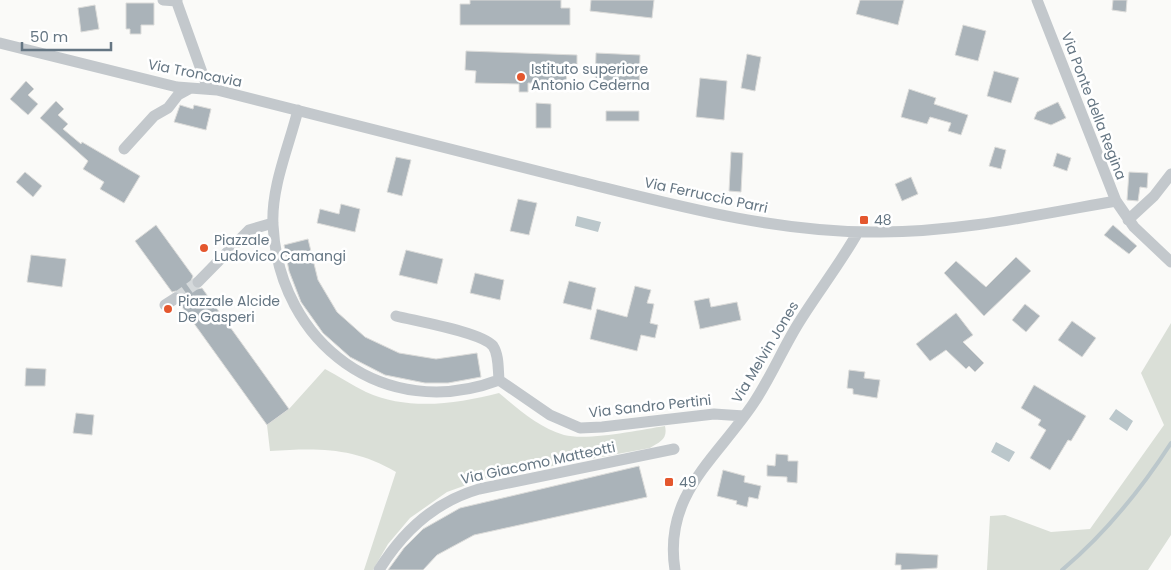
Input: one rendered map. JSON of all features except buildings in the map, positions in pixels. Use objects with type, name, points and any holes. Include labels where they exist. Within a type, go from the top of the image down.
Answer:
[{"type":"street","points":[[163,0],[176,1],[208,89]]},
{"type":"street","name":"Via Ponte della Regina","points":[[1037,0],[1116,202],[1128,220],[1171,262]]},
{"type":"street","name":"Via Troncavia","points":[[0,43],[189,89],[208,89],[298,110]]},
{"type":"street","points":[[124,149],[156,114],[168,108],[178,95],[189,89]]},
{"type":"street","points":[[298,110],[277,192],[273,223],[278,261],[292,302],[316,337],[346,364],[376,381],[399,388],[422,392],[463,391],[499,380],[495,349],[488,341],[469,334],[396,316]]},
{"type":"street","name":"Via Ferruccio Parri","points":[[298,110],[702,212],[769,223],[858,232],[895,232],[982,223],[1116,202]]},
{"type":"street","points":[[1128,220],[1154,196],[1171,174]]},
{"type":"street","points":[[198,282],[249,230],[273,223]]},
{"type":"street","name":"Via Melvin Jones","points":[[675,570],[674,534],[683,501],[700,473],[760,393],[802,318],[858,232]]},
{"type":"street","points":[[165,305],[176,298]]},
{"type":"street","name":"Via Sandro Pertini","points":[[499,380],[550,415],[580,428],[596,428],[714,414],[744,416]]},
{"type":"street","name":"Via Giacomo Matteotti","points":[[378,570],[398,540],[410,527],[432,510],[459,495],[479,489],[674,449]]},
{"type":"shaded area","points":[[577,216],[601,222],[598,232],[575,226]]},
{"type":"shaded area","points":[[1171,323],[1171,535],[1148,570],[987,570],[990,516],[1005,515],[1051,532],[1090,529],[1164,425],[1141,373]]},
{"type":"shaded area","points":[[325,369],[366,392],[398,402],[415,404],[449,403],[499,393],[537,423],[564,435],[600,436],[665,426],[666,430],[662,440],[650,448],[483,479],[447,492],[410,518],[388,544],[373,570],[364,570],[396,472],[365,458],[335,451],[270,451],[267,425],[289,409]]},
{"type":"shaded area","points":[[1116,409],[1133,421],[1127,431],[1109,419]]},
{"type":"shaded area","points":[[996,442],[1015,452],[1009,462],[991,452]]},
{"type":"waterway","points":[[1062,570],[1121,511],[1171,443]]},
{"type":"tunnel","points":[[176,298],[198,282]]},
{"type":"place","name":"Istituto superiore Antonio Cederna","points":[[521,77]]},
{"type":"place","name":"48","points":[[864,220]]},
{"type":"place","name":"Piazzale Ludovico Camangi","points":[[204,248]]},
{"type":"place","name":"Piazzale Alcide De Gasperi","points":[[168,309]]},
{"type":"place","name":"49","points":[[669,482]]}]
